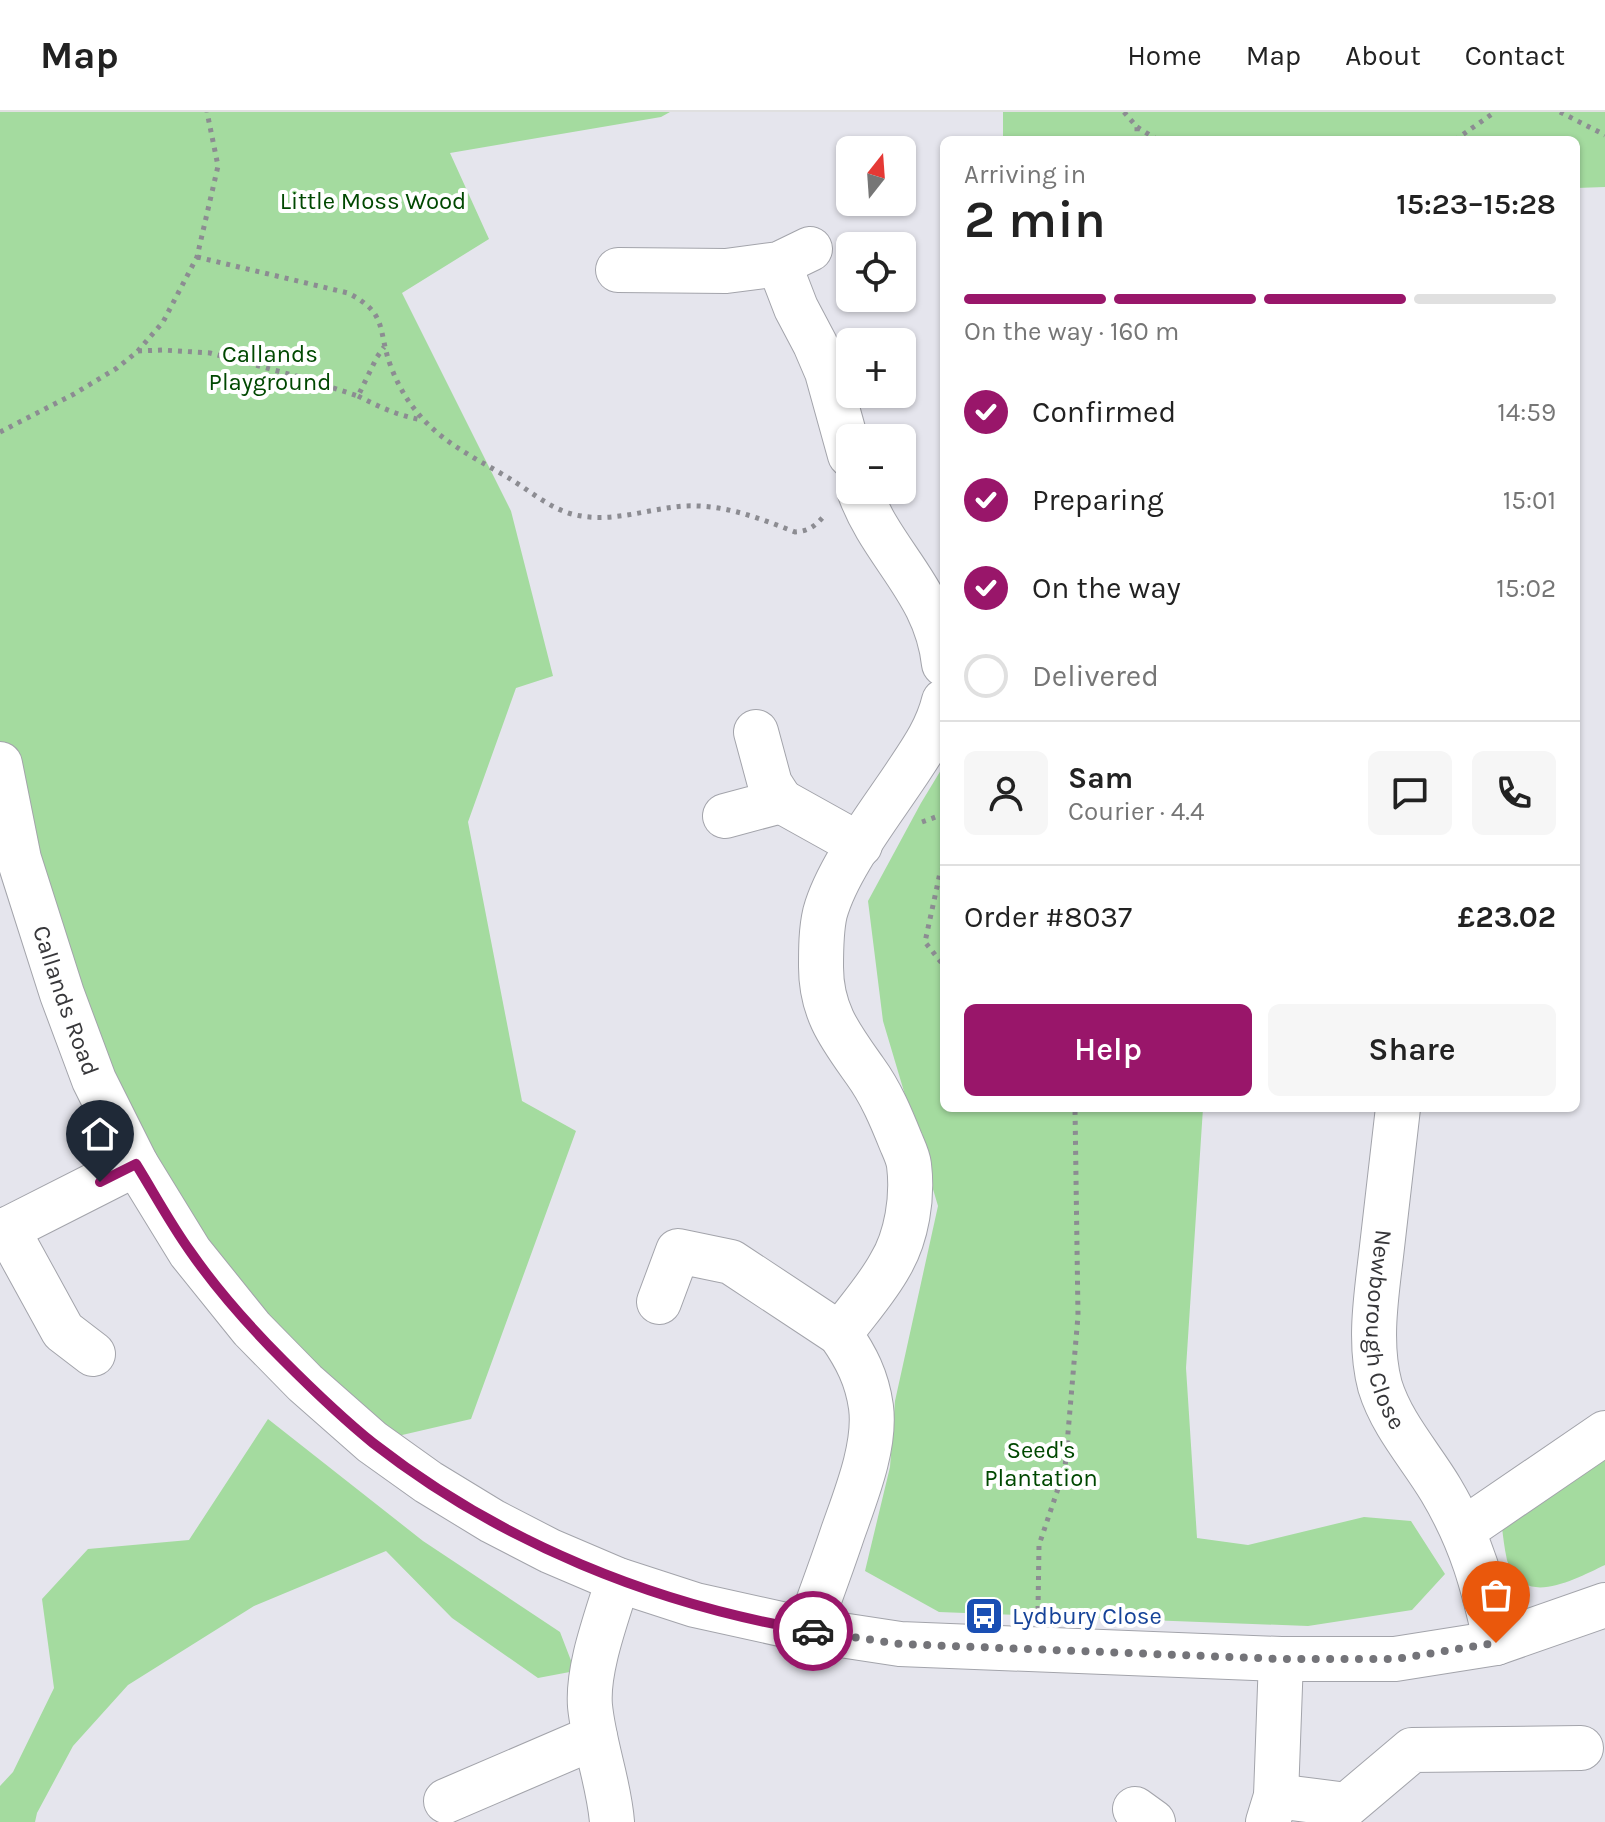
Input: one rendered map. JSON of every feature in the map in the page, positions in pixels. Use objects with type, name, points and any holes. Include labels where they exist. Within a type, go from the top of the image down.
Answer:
[{"type":"street","points":[[618,270],[726,271],[794,256],[796,308],[827,372],[841,424]]},
{"type":"street","points":[[865,504],[873,524],[920,592],[940,641]]},
{"type":"street","points":[[840,1334],[891,1265],[904,1231],[910,1196],[909,1162],[878,1089],[836,1030],[824,1001],[821,972],[825,915],[834,888],[931,737],[940,717]]},
{"type":"street","points":[[756,732],[770,784],[781,801],[860,845]]},
{"type":"street","name":"Callands Road","points":[[0,764],[19,859],[62,994],[94,1080],[136,1164],[190,1252],[252,1329],[305,1383],[372,1442],[428,1482],[492,1521],[550,1551],[618,1580],[695,1605],[808,1630],[900,1644],[1281,1659],[1395,1659],[1496,1643],[1605,1605]]},
{"type":"street","points":[[725,816],[781,801]]},
{"type":"street","name":"Newborough Close","points":[[1398,1112],[1376,1298],[1376,1369],[1388,1408],[1440,1488],[1463,1530],[1477,1566],[1496,1643]]},
{"type":"street","points":[[93,1354],[63,1331],[3,1231],[136,1164]]},
{"type":"street","points":[[659,1302],[678,1251],[731,1262],[840,1334],[856,1357],[867,1383],[871,1430],[857,1493],[808,1630]]},
{"type":"street","points":[[1463,1530],[1605,1433]]},
{"type":"street","points":[[612,1822],[590,1704],[595,1661],[618,1580]]},
{"type":"street","points":[[1281,1659],[1272,1809],[1347,1805],[1412,1750],[1581,1748]]},
{"type":"street","points":[[446,1801],[595,1737]]},
{"type":"path","points":[[0,432],[117,368],[137,352],[163,322],[197,257],[218,166],[207,112]]},
{"type":"path","points":[[1124,112],[1137,127],[1152,136]]},
{"type":"path","points":[[1461,136],[1495,112]]},
{"type":"path","points":[[1560,112],[1605,135]]},
{"type":"path","points":[[1137,127],[1137,136]]},
{"type":"path","points":[[197,257],[348,293],[364,301],[375,312],[391,367],[401,389],[423,420],[467,454],[572,514],[615,517],[701,506],[731,510],[795,532],[804,532],[836,503]]},
{"type":"path","points":[[358,396],[385,346]]},
{"type":"path","points":[[137,352],[210,353],[300,377],[358,396],[407,417],[423,420]]},
{"type":"path","points":[[940,873],[925,942],[940,961]]},
{"type":"path","points":[[1037,1650],[1039,1545],[1065,1468],[1078,1316],[1075,1112]]},
{"type":"green space","points":[[0,112],[670,112],[661,117],[450,153],[489,239],[402,293],[511,511],[553,676],[516,688],[468,822],[522,1101],[576,1131],[471,1419],[372,1442],[136,1164],[0,764]]},
{"type":"green space","points":[[1003,112],[1605,112],[1605,187],[1580,188],[1580,136],[1003,136]]},
{"type":"green space","name":"Seed's Plantation","points":[[940,772],[940,1112],[1203,1112],[1186,1368],[1197,1538],[1248,1545],[1364,1517],[1411,1521],[1445,1574],[1412,1610],[1308,1626],[939,1612],[865,1571],[890,1467],[895,1401],[938,1206],[883,1021],[868,901]]},
{"type":"green space","points":[[268,1419],[423,1541],[560,1632],[575,1671],[538,1678],[452,1618],[386,1551],[254,1606],[128,1685],[73,1746],[35,1822],[0,1822],[0,1786],[13,1772],[54,1688],[42,1599],[88,1549],[189,1540]]},
{"type":"green space","points":[[1605,1453],[1605,1565],[1564,1583],[1536,1587],[1524,1584],[1514,1575],[1507,1560],[1501,1521]]},
{"type":"way so far","points":[[813,1631],[900,1644],[1281,1659],[1395,1659],[1496,1643]]},
{"type":"place","name":"Lydbury Close","points":[[984,1616]]},
{"type":"route","points":[[100,1182],[136,1164],[190,1252],[252,1329],[305,1383],[372,1442],[428,1482],[492,1521],[550,1551],[618,1580],[695,1605],[813,1631]]},
{"type":"park label","name":"Little Moss Wood","points":[[373,201]]},
{"type":"park label","name":"Callands Playground","points":[[270,368]]}]
